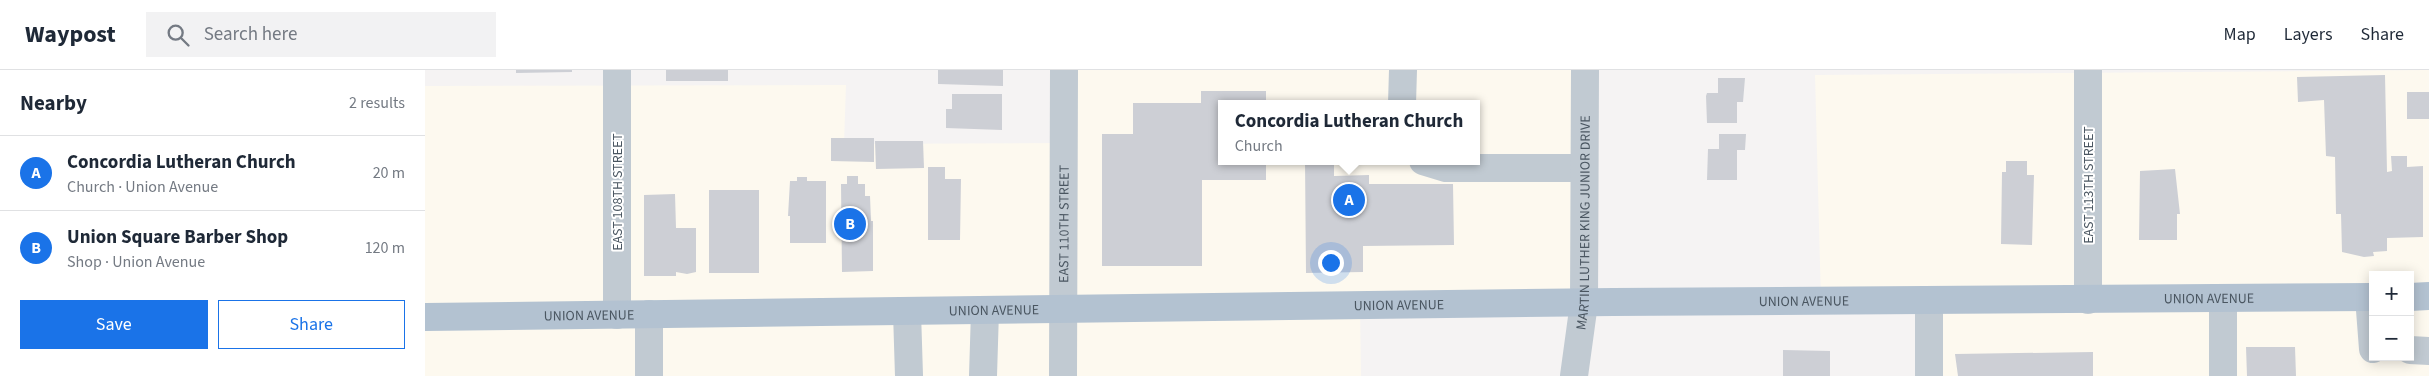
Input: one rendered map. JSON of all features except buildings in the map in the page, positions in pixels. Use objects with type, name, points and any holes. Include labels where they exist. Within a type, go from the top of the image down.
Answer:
[{"type":"main road","points":[[2414,296],[2429,296]]},
{"type":"main road","name":"UNION AVENUE","points":[[425,317],[1584,302],[2369,297]]},
{"type":"street","name":"EAST 108TH STREET","points":[[617,70],[617,315]]},
{"type":"street","name":"EAST 110TH STREET","points":[[1063,376],[1064,70]]},
{"type":"street","points":[[1402,100],[1403,70]]},
{"type":"street","name":"MARTIN LUTHER KING JUNIOR DRIVE","points":[[1573,376],[1584,302],[1585,70]]},
{"type":"street","name":"EAST 113TH STREET","points":[[2088,70],[2088,300]]},
{"type":"street","points":[[1436,165],[1446,168],[1584,168]]},
{"type":"street","points":[[2223,298],[2223,376]]},
{"type":"street","points":[[1929,301],[1929,376]]},
{"type":"street","points":[[983,376],[985,311]]},
{"type":"street","points":[[907,312],[909,376]]},
{"type":"street","points":[[649,314],[649,376]]},
{"type":"street","points":[[2414,350],[2429,351]]},
{"type":"shaded area","points":[[1064,70],[1585,70],[1584,303],[1360,306],[1361,376],[425,376],[425,86],[846,85],[844,144],[1064,143]]},
{"type":"shaded area","points":[[2429,70],[2429,376],[1929,376],[1929,301],[1821,302],[1815,75]]},
{"type":"place","name":"Concordia Lutheran Church","points":[[1349,200]]},
{"type":"place","name":"Union Square Barber Shop","points":[[850,224]]}]
